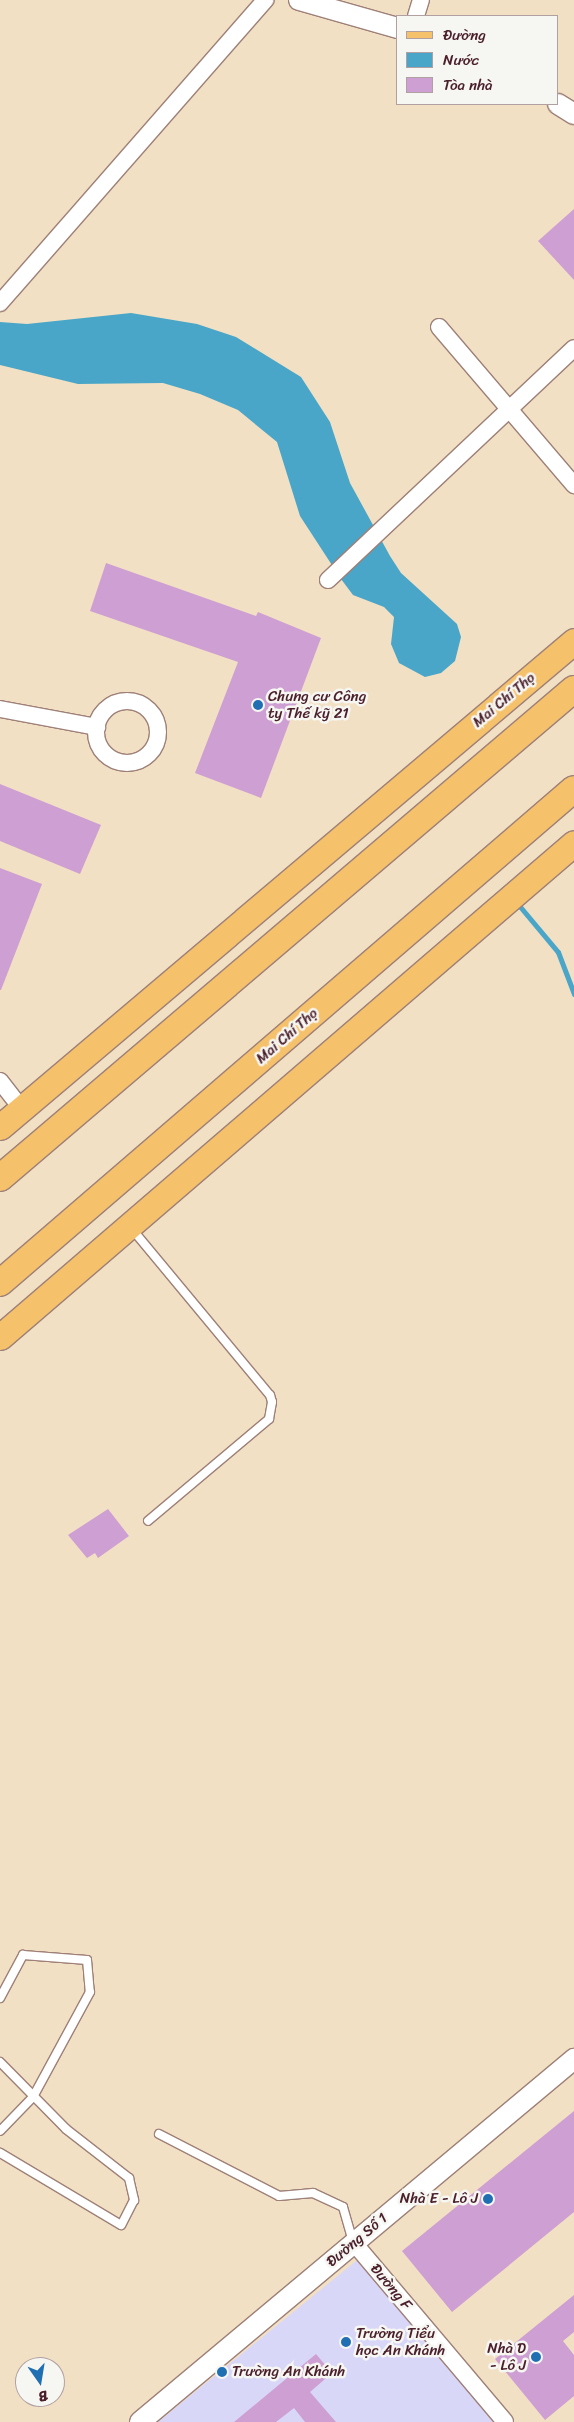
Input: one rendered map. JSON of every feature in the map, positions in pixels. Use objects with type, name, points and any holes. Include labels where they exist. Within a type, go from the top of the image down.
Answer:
[{"type":"highway","points":[[0,1178],[574,689]]},
{"type":"highway","name":"Mai Chí Thọ","points":[[0,1283],[574,789]]},
{"type":"main road","name":"Mai Chí Thọ","points":[[0,1127],[574,641]]},
{"type":"main road","points":[[0,1336],[574,843]]},
{"type":"street","points":[[0,303],[265,0]]},
{"type":"street","points":[[299,0],[396,27]]},
{"type":"street","points":[[416,15],[421,0]]},
{"type":"street","points":[[559,105],[574,114]]},
{"type":"street","points":[[439,327],[511,408],[574,485]]},
{"type":"street","points":[[328,580],[574,348]]},
{"type":"street","points":[[0,709],[97,727]]},
{"type":"street","points":[[0,1081],[22,1108]]},
{"type":"street","name":"Đường Số 1","points":[[140,2422],[574,2059]]},
{"type":"street","name":"Đường F","points":[[354,2243],[505,2422]]},
{"type":"lane","points":[[129,1226],[270,1395],[272,1402],[269,1420],[148,1521]]},
{"type":"lane","points":[[0,1998],[24,1955],[87,1960],[90,1992],[32,2097],[0,2131]]},
{"type":"lane","points":[[0,2062],[32,2097],[66,2129],[129,2178],[134,2200],[121,2225],[0,2153]]},
{"type":"lane","points":[[158,2134],[279,2196],[313,2193],[343,2207],[354,2243]]},
{"type":"shaded area","name":"Trường Tiểu học An Khánh","points":[[356,2261],[370,2261],[499,2422],[158,2422]]},
{"type":"water","points":[[131,313],[197,324],[236,337],[301,377],[330,422],[350,483],[390,556],[401,573],[457,624],[461,637],[455,661],[441,673],[425,677],[399,663],[391,644],[394,617],[384,607],[353,595],[300,516],[277,442],[238,410],[200,394],[163,383],[78,384],[0,365],[0,322],[27,324]]},
{"type":"building","points":[[574,209],[574,280],[538,241]]},
{"type":"building","name":"Chung cư Công ty Thế kỹ 21","points":[[106,563],[256,616],[258,612],[321,638],[261,798],[195,773],[238,662],[90,611]]},
{"type":"building","points":[[0,784],[101,825],[80,874],[0,841]]},
{"type":"building","points":[[0,868],[42,884],[1,990],[0,990]]},
{"type":"building","points":[[108,1509],[129,1536],[98,1558],[95,1553],[87,1558],[68,1535]]},
{"type":"building","name":"Nhà E - Lô J","points":[[574,2111],[574,2212],[452,2312],[402,2251]]},
{"type":"building","name":"Nhà D - Lô J","points":[[574,2295],[574,2332],[563,2341],[574,2355],[574,2396],[545,2420],[495,2359]]},
{"type":"building","points":[[316,2354],[332,2373],[310,2392],[336,2422],[305,2422],[294,2408],[276,2422],[234,2422]]},
{"type":"waterway","points":[[517,903],[558,952],[574,994]]},
{"type":"place","name":"Chung cư Công ty Thế kỹ 21","points":[[258,705]]},
{"type":"place","name":"Nhà E - Lô J","points":[[488,2199]]},
{"type":"place","name":"Trường Tiểu học An Khánh","points":[[346,2342]]},
{"type":"place","name":"Nhà D - Lô J","points":[[536,2357]]},
{"type":"place","name":"Trường An Khánh","points":[[222,2372]]}]
